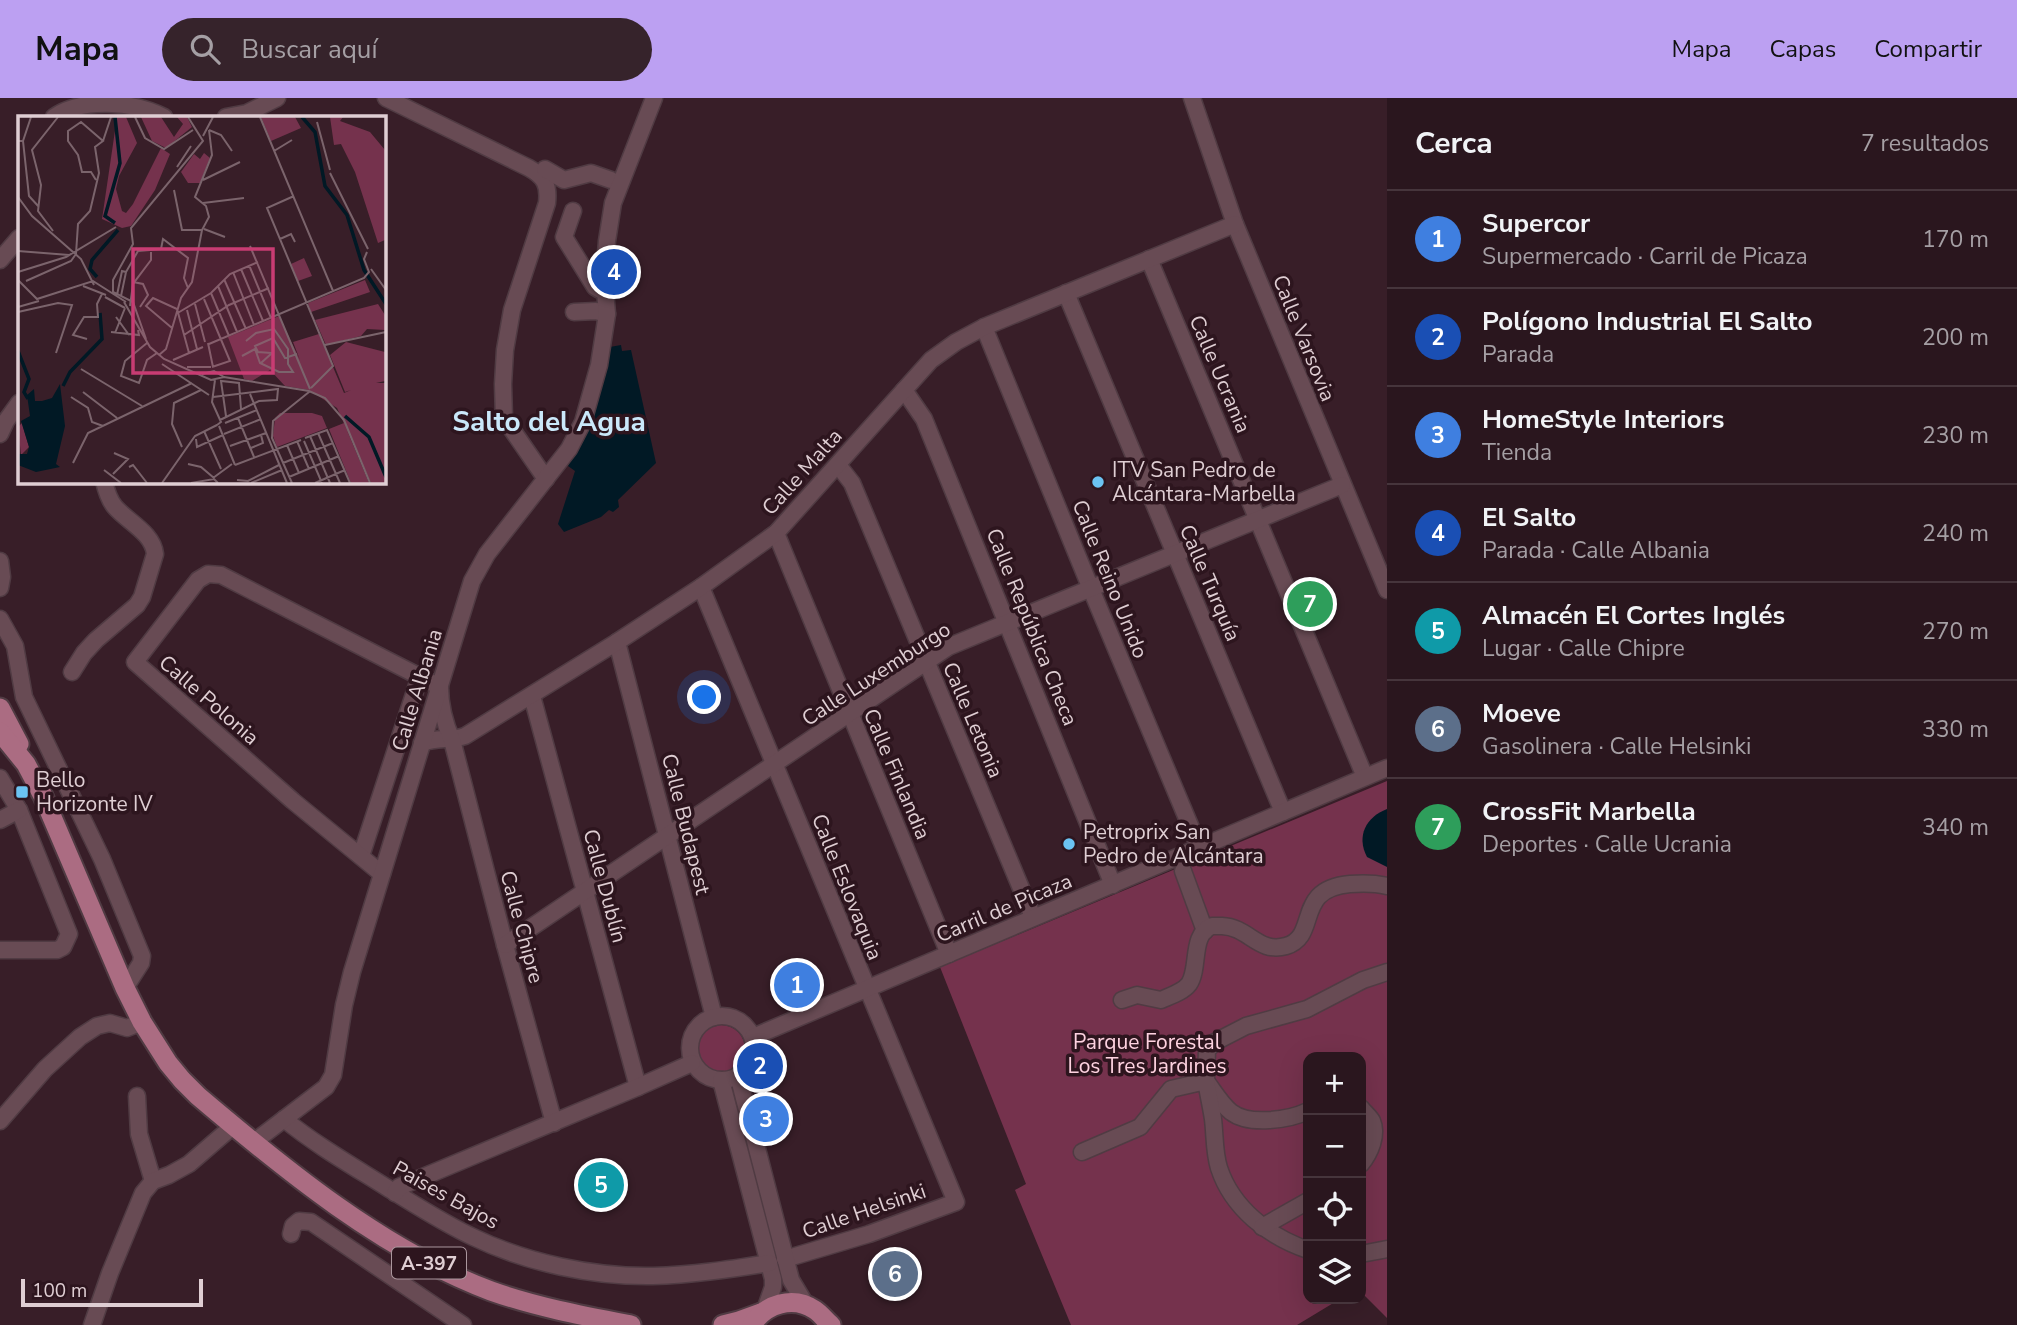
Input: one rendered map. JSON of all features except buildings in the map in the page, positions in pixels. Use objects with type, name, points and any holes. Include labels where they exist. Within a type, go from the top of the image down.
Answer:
[{"type":"main road","name":"A-397","points":[[0,708],[43,796],[125,988],[142,1022],[182,1080],[233,1126],[306,1182],[401,1247],[451,1274],[493,1291],[565,1312],[631,1325]]},
{"type":"main road","name":"A-397","points":[[0,732],[26,764]]},
{"type":"main road","points":[[723,1325],[760,1316],[778,1304],[788,1302],[814,1309],[829,1324]]},
{"type":"street","points":[[55,116],[75,102],[92,98],[118,101],[161,116]]},
{"type":"street","points":[[231,116],[247,113],[278,98]]},
{"type":"street","points":[[386,98],[529,168],[540,174],[546,183],[547,203],[512,310],[505,350],[503,384],[504,418],[546,479]]},
{"type":"street","name":"Calle Albania","points":[[254,1142],[326,1087],[334,1075],[344,1004],[472,581],[487,554],[569,449],[583,422],[599,365],[607,314],[607,240],[613,203],[654,98]]},
{"type":"street","name":"Calle Varsovia","points":[[1192,98],[1235,224],[1387,590]]},
{"type":"street","points":[[545,169],[564,180],[591,173],[611,180]]},
{"type":"street","points":[[573,211],[564,237],[595,287],[605,290]]},
{"type":"street","name":"Calle Malta","points":[[422,743],[433,738],[452,740],[465,736],[617,642],[701,587],[776,533],[931,360],[956,342],[984,327],[1235,224]]},
{"type":"street","points":[[0,260],[18,239]]},
{"type":"street","name":"Calle Ucrania","points":[[1149,259],[1365,777]]},
{"type":"street","name":"Calle Turquía","points":[[1066,293],[1283,812]]},
{"type":"street","points":[[574,312],[596,311],[607,314]]},
{"type":"street","name":"Calle Reino Unido","points":[[984,327],[1199,847]]},
{"type":"street","name":"Calle República Checa","points":[[904,390],[925,419],[1113,885]]},
{"type":"street","points":[[8,427],[18,405]]},
{"type":"street","name":"Calle Letonia","points":[[838,465],[852,483],[1033,917]]},
{"type":"street","points":[[72,672],[96,640],[137,605],[155,554],[153,544],[114,506],[104,483]]},
{"type":"street","name":"Calle Luxemburgo","points":[[505,945],[948,648],[1342,485]]},
{"type":"street","name":"Calle Finlandia","points":[[776,533],[949,954]]},
{"type":"street","points":[[0,561],[0,588]]},
{"type":"street","name":"Calle Polonia","points":[[382,874],[135,662],[198,580],[208,574],[221,575],[440,687]]},
{"type":"street","name":"Calle Eslovaquia","points":[[701,587],[956,1202]]},
{"type":"street","points":[[0,620],[15,646],[24,697],[102,859],[142,956],[141,963],[125,988]]},
{"type":"street","name":"Calle Budapest","points":[[617,642],[714,1017]]},
{"type":"street","points":[[361,856],[420,676]]},
{"type":"street","points":[[440,687],[440,706],[452,740]]},
{"type":"street","name":"Calle Dublín","points":[[532,696],[638,1087]]},
{"type":"street","name":"Calle Chipre","points":[[452,740],[554,1123]]},
{"type":"street","name":"Carril de Picaza","points":[[753,1037],[1387,768]]},
{"type":"street","points":[[0,778],[19,810],[69,934],[63,947],[57,950],[0,950]]},
{"type":"street","points":[[0,820],[19,810]]},
{"type":"street","points":[[1183,871],[1205,931]]},
{"type":"street","points":[[1122,1000],[1137,995],[1161,1000],[1188,985],[1200,938],[1212,926],[1240,929],[1261,946],[1285,946],[1300,937],[1314,901],[1323,891],[1351,884],[1372,883],[1387,886]]},
{"type":"street","points":[[1303,1248],[1262,1227],[1232,1197],[1218,1165],[1206,1081],[1207,1050],[1216,1042],[1258,1021],[1307,1009],[1363,980],[1387,972]]},
{"type":"street","points":[[714,1017],[725,1017],[739,1022],[753,1037],[754,1054],[748,1066],[730,1079],[709,1078],[699,1072],[692,1063],[689,1050],[694,1033],[703,1022],[714,1017]]},
{"type":"street","points":[[0,1121],[45,1069],[80,1037],[97,1026],[110,1023],[127,1028],[142,1022]]},
{"type":"street","points":[[396,1193],[399,1187],[692,1063]]},
{"type":"street","points":[[738,1075],[777,1261],[773,1287],[760,1316]]},
{"type":"street","points":[[721,1080],[777,1261],[806,1305]]},
{"type":"street","points":[[1206,1081],[1232,1113],[1254,1120],[1277,1119],[1303,1112]]},
{"type":"street","points":[[1082,1152],[1140,1127],[1171,1089],[1206,1081]]},
{"type":"street","points":[[137,1096],[139,1134],[153,1181]]},
{"type":"street","points":[[1366,1114],[1372,1121],[1374,1138],[1366,1158]]},
{"type":"street","name":"Paises Bajos","points":[[284,1119],[306,1137],[473,1237],[504,1250],[566,1268],[652,1276],[706,1272],[777,1261]]},
{"type":"street","points":[[92,1325],[143,1193],[153,1181],[189,1164],[233,1126]]},
{"type":"street","name":"Calle Helsinki","points":[[777,1261],[869,1234],[956,1202]]},
{"type":"street","points":[[1262,1227],[1303,1204]]},
{"type":"street","points":[[291,1234],[293,1226],[299,1221],[311,1222],[463,1325]]},
{"type":"street","points":[[1366,1253],[1387,1249]]},
{"type":"green space","name":"Parque Forestal Los Tres Jardines","points":[[1387,781],[1387,1318],[1366,1297],[1366,1052],[1303,1052],[1303,1304],[1332,1304],[1297,1325],[1071,1325],[1015,1190],[1026,1184],[940,967]]},
{"type":"green space","points":[[721,1025],[738,1032],[745,1049],[738,1066],[721,1073],[704,1066],[697,1049],[704,1032]]},
{"type":"water","points":[[621,345],[622,351],[631,350],[656,463],[618,500],[619,507],[613,512],[609,510],[601,517],[564,532],[558,524],[575,471],[568,466],[586,430],[610,347]]},
{"type":"water","points":[[1387,809],[1387,867],[1367,857],[1363,835],[1373,817]]},
{"type":"place","name":"El Salto","points":[[614,272]]},
{"type":"place","name":"ITV San Pedro de Alcántara-Marbella","points":[[1098,482]]},
{"type":"place","name":"CrossFit Marbella","points":[[1310,604]]},
{"type":"place","name":"Bello Horizonte IV","points":[[22,792]]},
{"type":"place","name":"Petroprix San Pedro de Alcántara","points":[[1069,844]]},
{"type":"place","name":"Supercor","points":[[797,985]]},
{"type":"place","name":"Polígono Industrial El Salto","points":[[760,1066]]},
{"type":"place","name":"HomeStyle Interiors","points":[[766,1119]]},
{"type":"place","name":"Almacén El Cortes Inglés","points":[[601,1185]]},
{"type":"place","name":"Moeve","points":[[895,1274]]},
{"type":"district","name":"Salto del Agua","points":[[549,421]]}]
